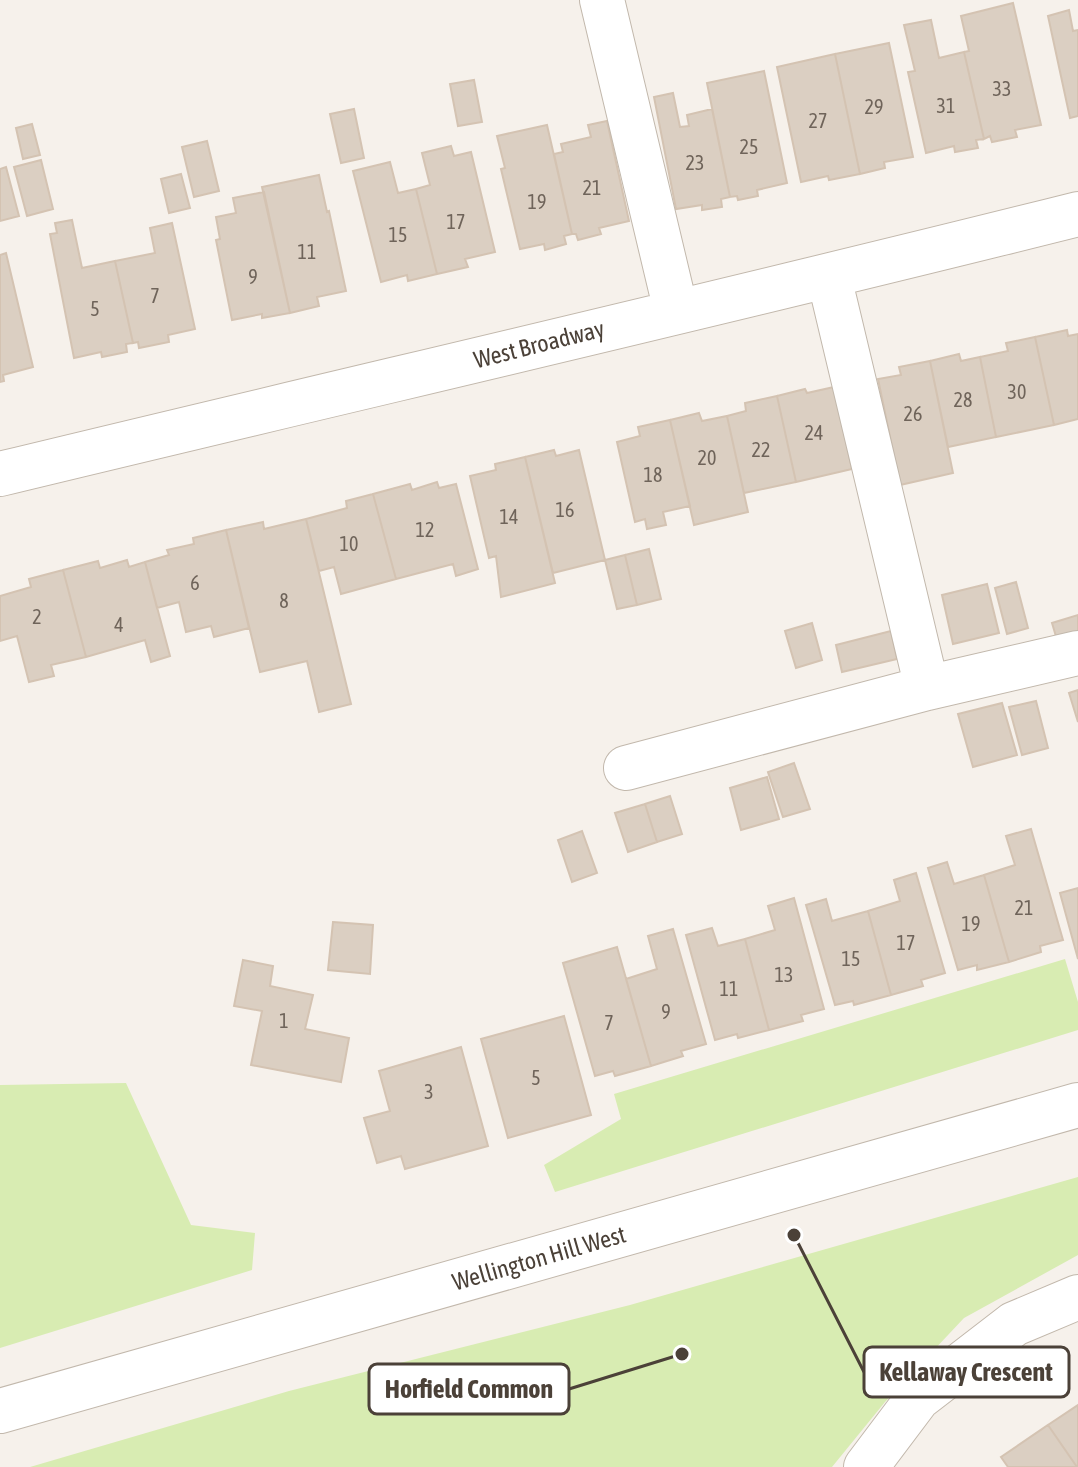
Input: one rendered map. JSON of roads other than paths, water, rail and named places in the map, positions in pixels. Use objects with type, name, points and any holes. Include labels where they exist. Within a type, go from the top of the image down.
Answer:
[{"type":"street","points":[[602,0],[676,311]]},
{"type":"street","name":"West Broadway","points":[[0,474],[829,277],[1078,214]]},
{"type":"street","points":[[829,277],[927,688]]},
{"type":"street","points":[[626,768],[927,688],[1078,653]]},
{"type":"street","name":"Wellington Hill West","points":[[0,1411],[1078,1105]]},
{"type":"street","points":[[866,1467],[918,1398],[1014,1324],[1078,1297]]},
{"type":"place","name":"Kellaway Crescent","points":[[794,1235]]},
{"type":"place","name":"Horfield Common","points":[[682,1354]]}]
